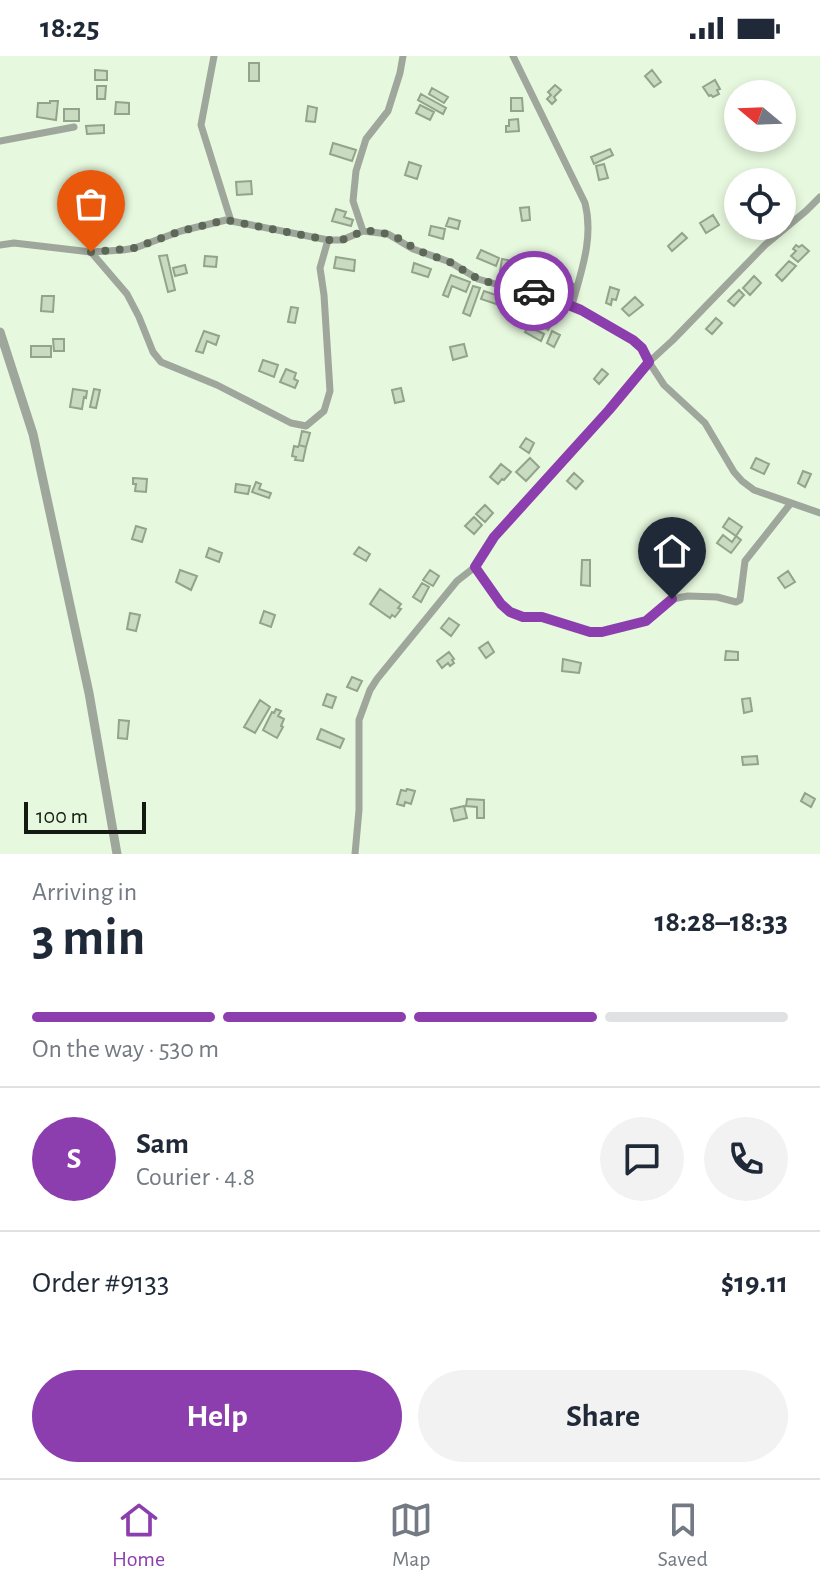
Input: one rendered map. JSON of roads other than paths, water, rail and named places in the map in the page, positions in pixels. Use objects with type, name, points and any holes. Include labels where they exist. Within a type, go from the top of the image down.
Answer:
[{"type":"street","points":[[214,56],[201,125],[231,221]]},
{"type":"street","points":[[363,231],[353,201],[356,171],[366,139],[388,111],[403,56]]},
{"type":"street","points":[[513,56],[585,203],[588,241],[572,305]]},
{"type":"street","points":[[0,141],[74,127]]},
{"type":"street","points":[[355,854],[359,810],[359,720],[364,704],[389,661],[457,581],[475,567],[494,537],[649,362],[765,245],[820,197]]},
{"type":"street","points":[[0,245],[14,243],[91,252],[135,248],[218,221],[328,240],[342,240],[363,231],[377,231],[396,237],[413,249],[450,262],[478,279],[540,292],[572,305],[638,344],[664,385],[705,423],[742,481],[754,490],[819,515]]},
{"type":"street","points":[[91,252],[127,294],[153,352],[161,362],[217,385],[291,423],[306,426],[324,411],[330,391],[320,268],[328,240]]},
{"type":"street","points":[[0,332],[33,434],[89,693],[117,854]]},
{"type":"street","points":[[475,567],[510,612],[523,617],[542,617],[590,632],[602,632],[646,621],[672,599],[688,596],[740,600],[745,561],[791,503]]}]
